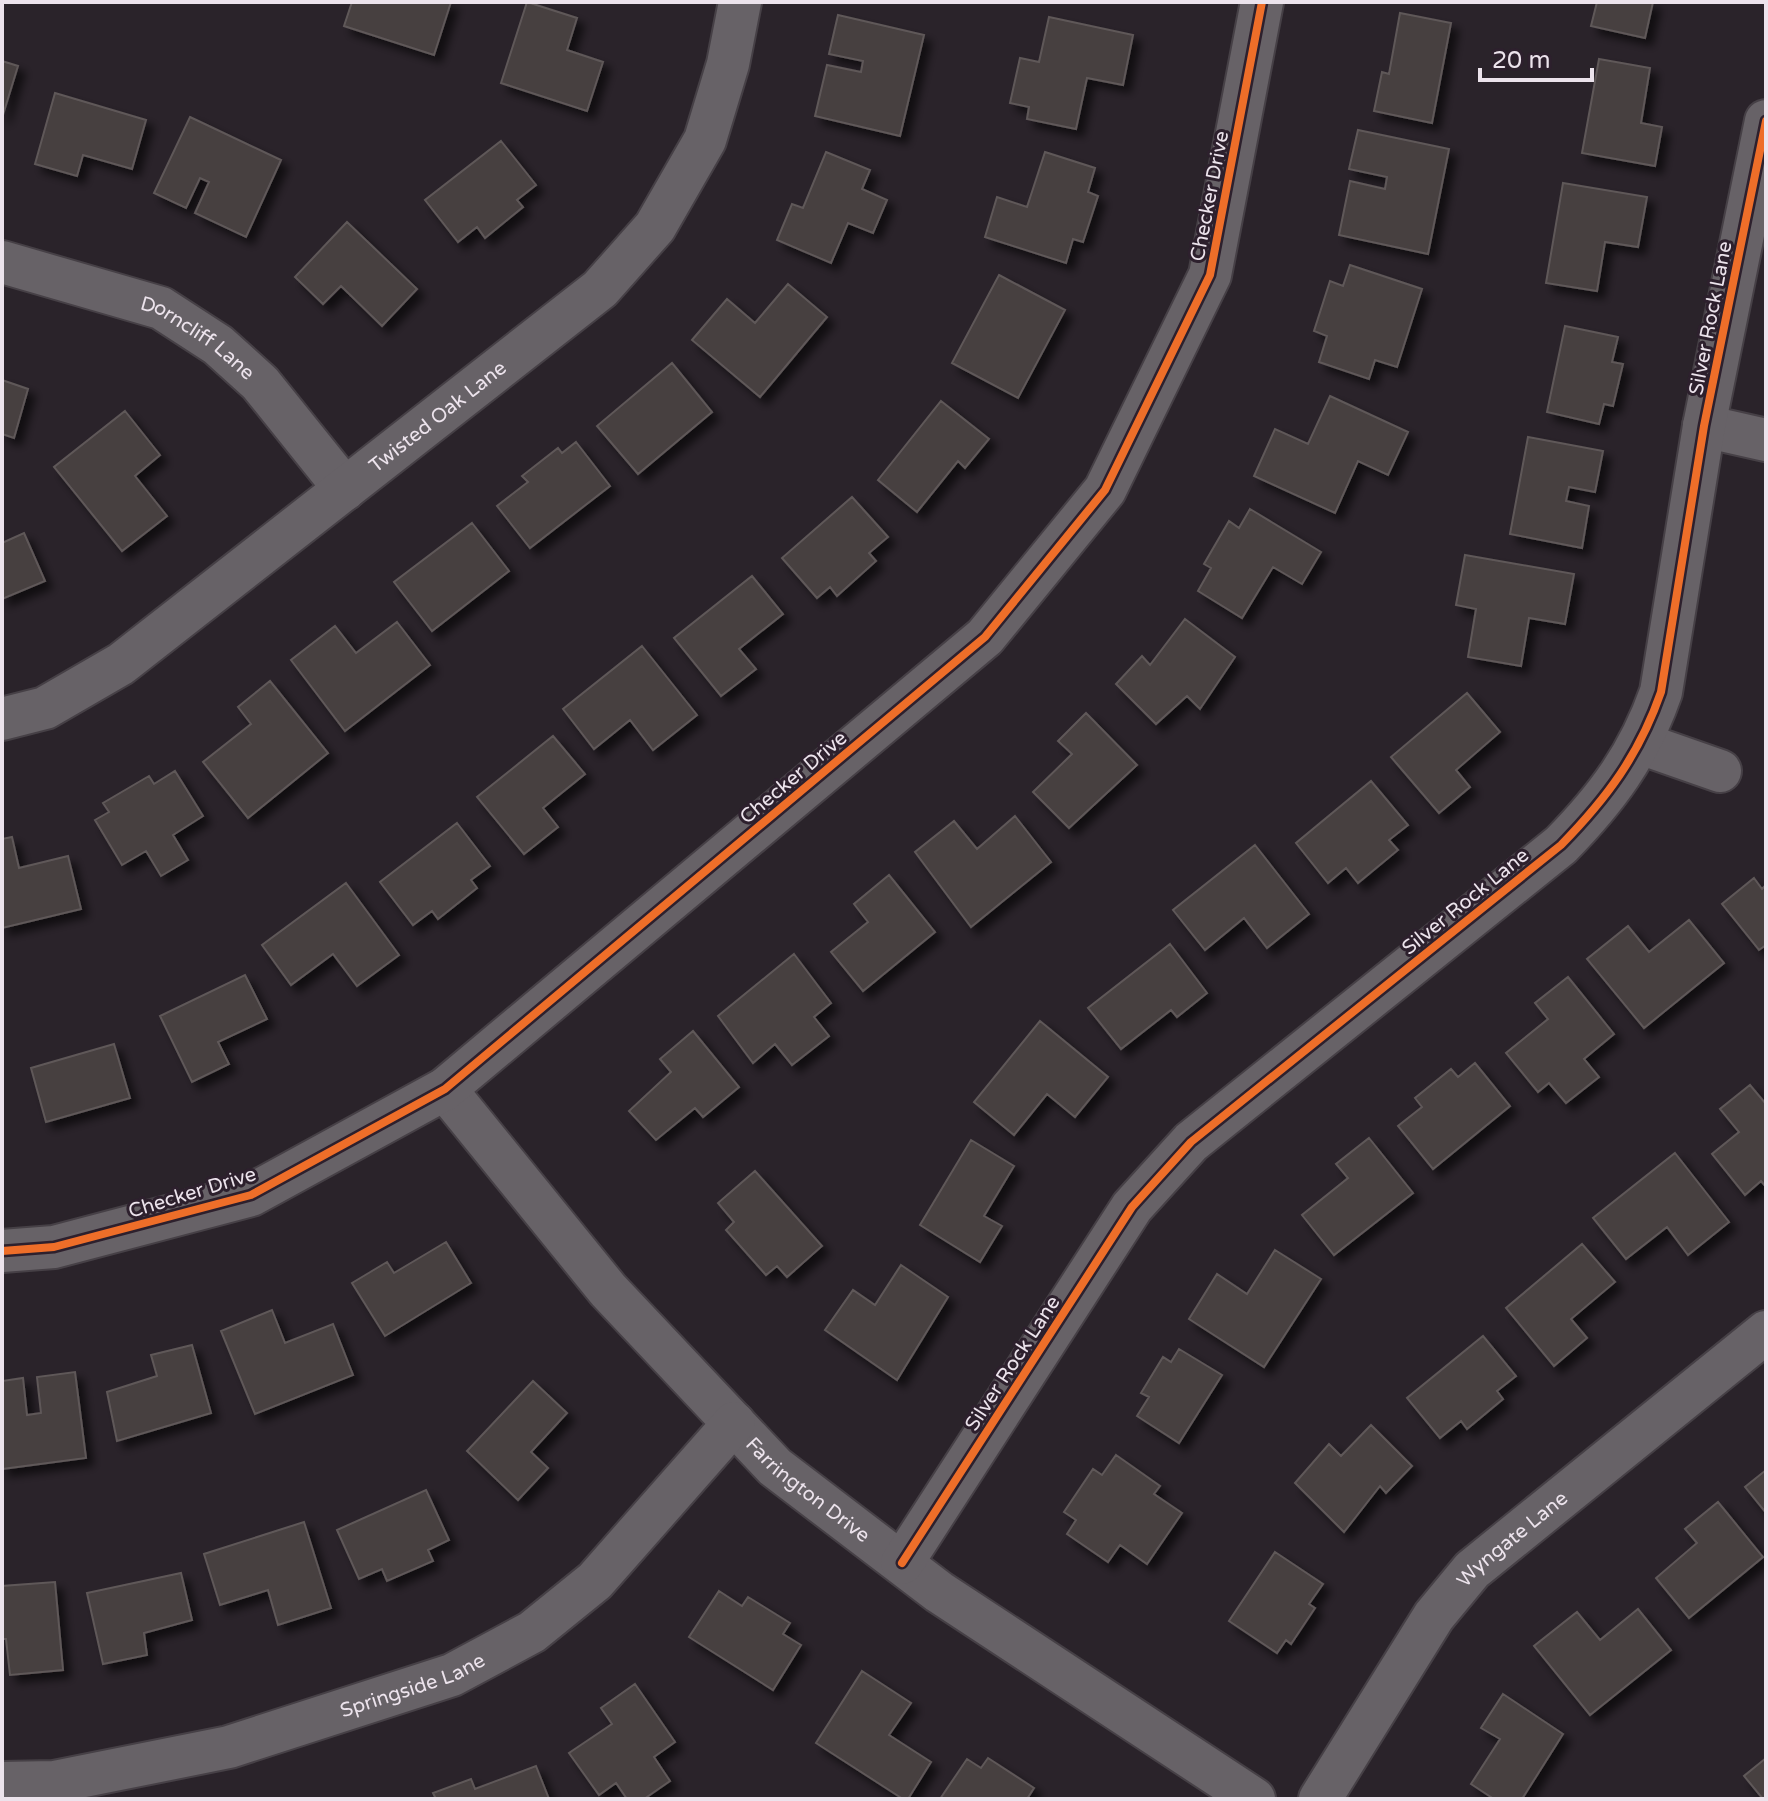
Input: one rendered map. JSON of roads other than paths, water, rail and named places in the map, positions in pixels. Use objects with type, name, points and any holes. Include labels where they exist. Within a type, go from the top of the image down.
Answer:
[{"type":"street","name":"Twisted Oak Lane","points":[[2,719],[45,708],[121,664],[600,289],[655,227],[705,140],[728,64],[740,2]]},
{"type":"street","name":"Checker Drive","points":[[2,1251],[54,1247],[251,1195],[445,1089],[985,637],[1105,490],[1210,275],[1262,2]]},
{"type":"street","name":"Silver Rock Lane","points":[[902,1563],[1132,1207],[1191,1142],[1561,845],[1610,790],[1640,743],[1661,692],[1704,426],[1766,121]]},
{"type":"street","name":"Dorncliff Lane","points":[[2,262],[161,308],[218,345],[260,383],[345,489]]},
{"type":"street","points":[[1704,426],[1766,440]]},
{"type":"street","points":[[1640,743],[1720,771]]},
{"type":"street","name":"Farrington Drive","points":[[445,1089],[608,1290],[775,1467],[939,1592],[1254,1799]]},
{"type":"street","name":"Wyngate Lane","points":[[1320,1799],[1434,1616],[1472,1570],[1766,1332]]},
{"type":"street","name":"Springside Lane","points":[[2,1783],[54,1782],[229,1747],[452,1675],[532,1632],[595,1581],[734,1423]]}]
